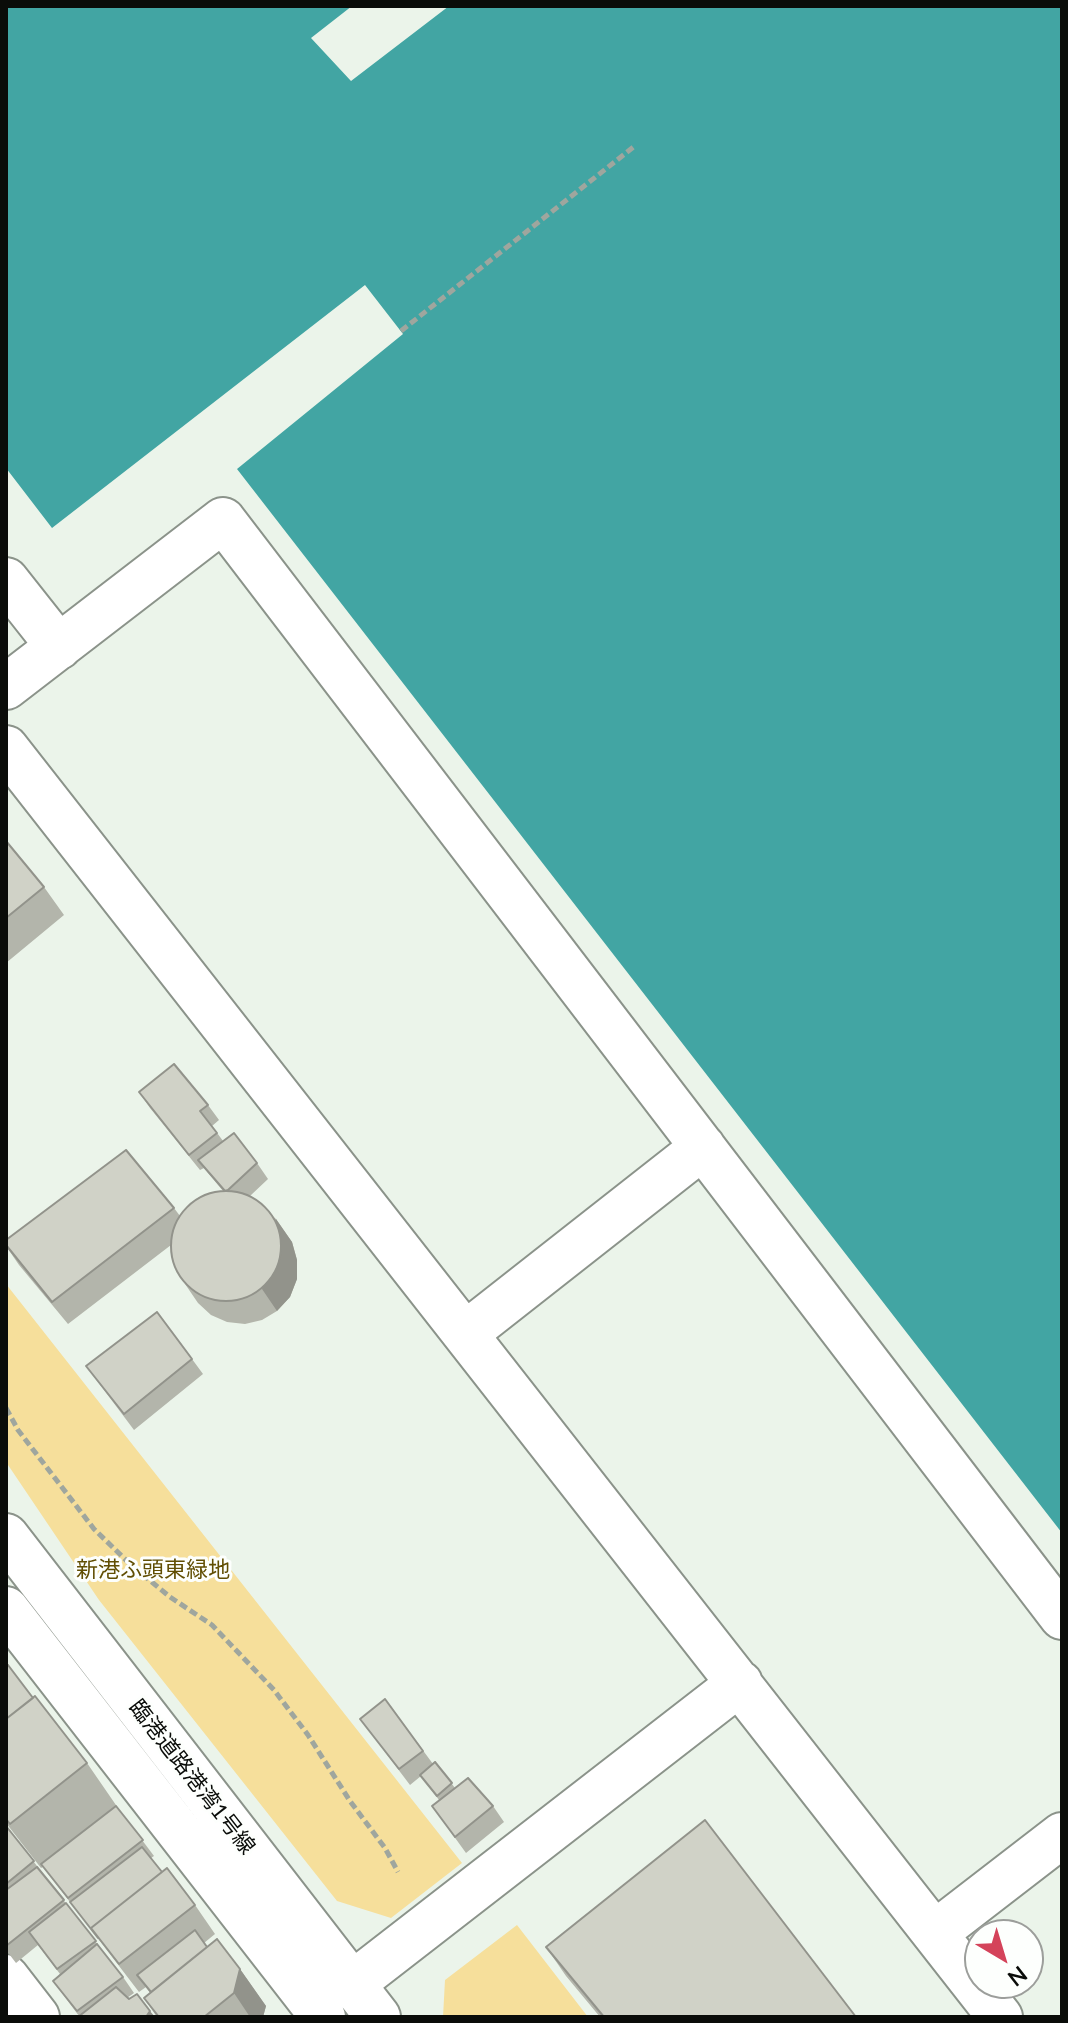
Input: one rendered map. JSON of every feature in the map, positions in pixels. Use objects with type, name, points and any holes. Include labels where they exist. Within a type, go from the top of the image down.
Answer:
[{"type":"street","points":[[6,687],[223,520],[1062,1617]]},
{"type":"street","points":[[6,580],[59,647]]},
{"type":"street","points":[[6,748],[1000,2017]]},
{"type":"street","points":[[465,1334],[703,1147]]},
{"type":"street","name":"臨港道路港湾1号線","points":[[6,1533],[365,2001]]},
{"type":"street","name":"臨港道路港湾1号線","points":[[6,1609],[322,2017]]},
{"type":"street","points":[[365,2001],[740,1683]]},
{"type":"street","points":[[935,1933],[1062,1835]]},
{"type":"street","points":[[6,1977],[37,2017]]},
{"type":"path","points":[[401,331],[636,145]]},
{"type":"path","points":[[6,1408],[18,1430],[94,1529],[170,1597],[212,1625],[274,1690],[385,1848],[398,1872]]},
{"type":"green space","name":"新港ふ頭東緑地","points":[[6,1284],[462,1863],[391,1918],[337,1901],[99,1600],[6,1462]]},
{"type":"green space","points":[[517,1925],[588,2017],[443,2017],[445,1980]]},
{"type":"water","points":[[6,6],[352,6],[311,38],[351,81],[449,6],[1062,6],[1062,1533],[237,469],[403,334],[365,285],[52,528],[6,468]]},
{"type":"building","points":[[6,841],[44,887],[6,918]]},
{"type":"building","points":[[174,1064],[208,1105],[200,1111],[217,1133],[189,1155],[139,1092]]},
{"type":"building","points":[[234,1133],[257,1163],[225,1191],[198,1160]]},
{"type":"building","points":[[126,1150],[174,1208],[52,1302],[6,1245],[6,1240]]},
{"type":"building","points":[[226,1191],[247,1195],[265,1207],[277,1225],[281,1246],[277,1267],[265,1285],[247,1297],[226,1301],[205,1297],[187,1285],[175,1267],[171,1246],[175,1225],[187,1207],[205,1195]]},
{"type":"building","points":[[157,1312],[192,1359],[124,1414],[86,1366]]},
{"type":"building","points":[[8,1665],[33,1698],[6,1719],[6,1667]]},
{"type":"building","points":[[35,1696],[87,1763],[10,1824],[6,1819],[6,1719]]},
{"type":"building","points":[[385,1699],[423,1751],[399,1769],[360,1719]]},
{"type":"building","points":[[435,1762],[452,1783],[437,1796],[420,1775]]},
{"type":"building","points":[[468,1778],[493,1806],[455,1837],[432,1806]]},
{"type":"building","points":[[116,1806],[143,1840],[68,1898],[41,1864]]},
{"type":"building","points":[[705,1820],[856,2017],[604,2017],[546,1947]]},
{"type":"building","points":[[6,1826],[34,1861],[6,1884]]},
{"type":"building","points":[[142,1847],[162,1872],[91,1928],[98,1938],[70,1902]]},
{"type":"building","points":[[37,1867],[64,1900],[6,1946],[6,1890]]},
{"type":"building","points":[[167,1868],[195,1905],[119,1964],[91,1928]]},
{"type":"building","points":[[66,1903],[96,1941],[57,1969],[29,1932]]},
{"type":"building","points":[[195,1930],[207,1947],[151,1992],[137,1975]]},
{"type":"building","points":[[217,1939],[240,1969],[234,1993],[204,2017],[159,2017],[144,1998]]},
{"type":"building","points":[[97,1944],[123,1977],[77,2011],[53,1981]]},
{"type":"building","points":[[116,1987],[129,1999],[137,1994],[150,2011],[146,2017],[78,2017]]}]
